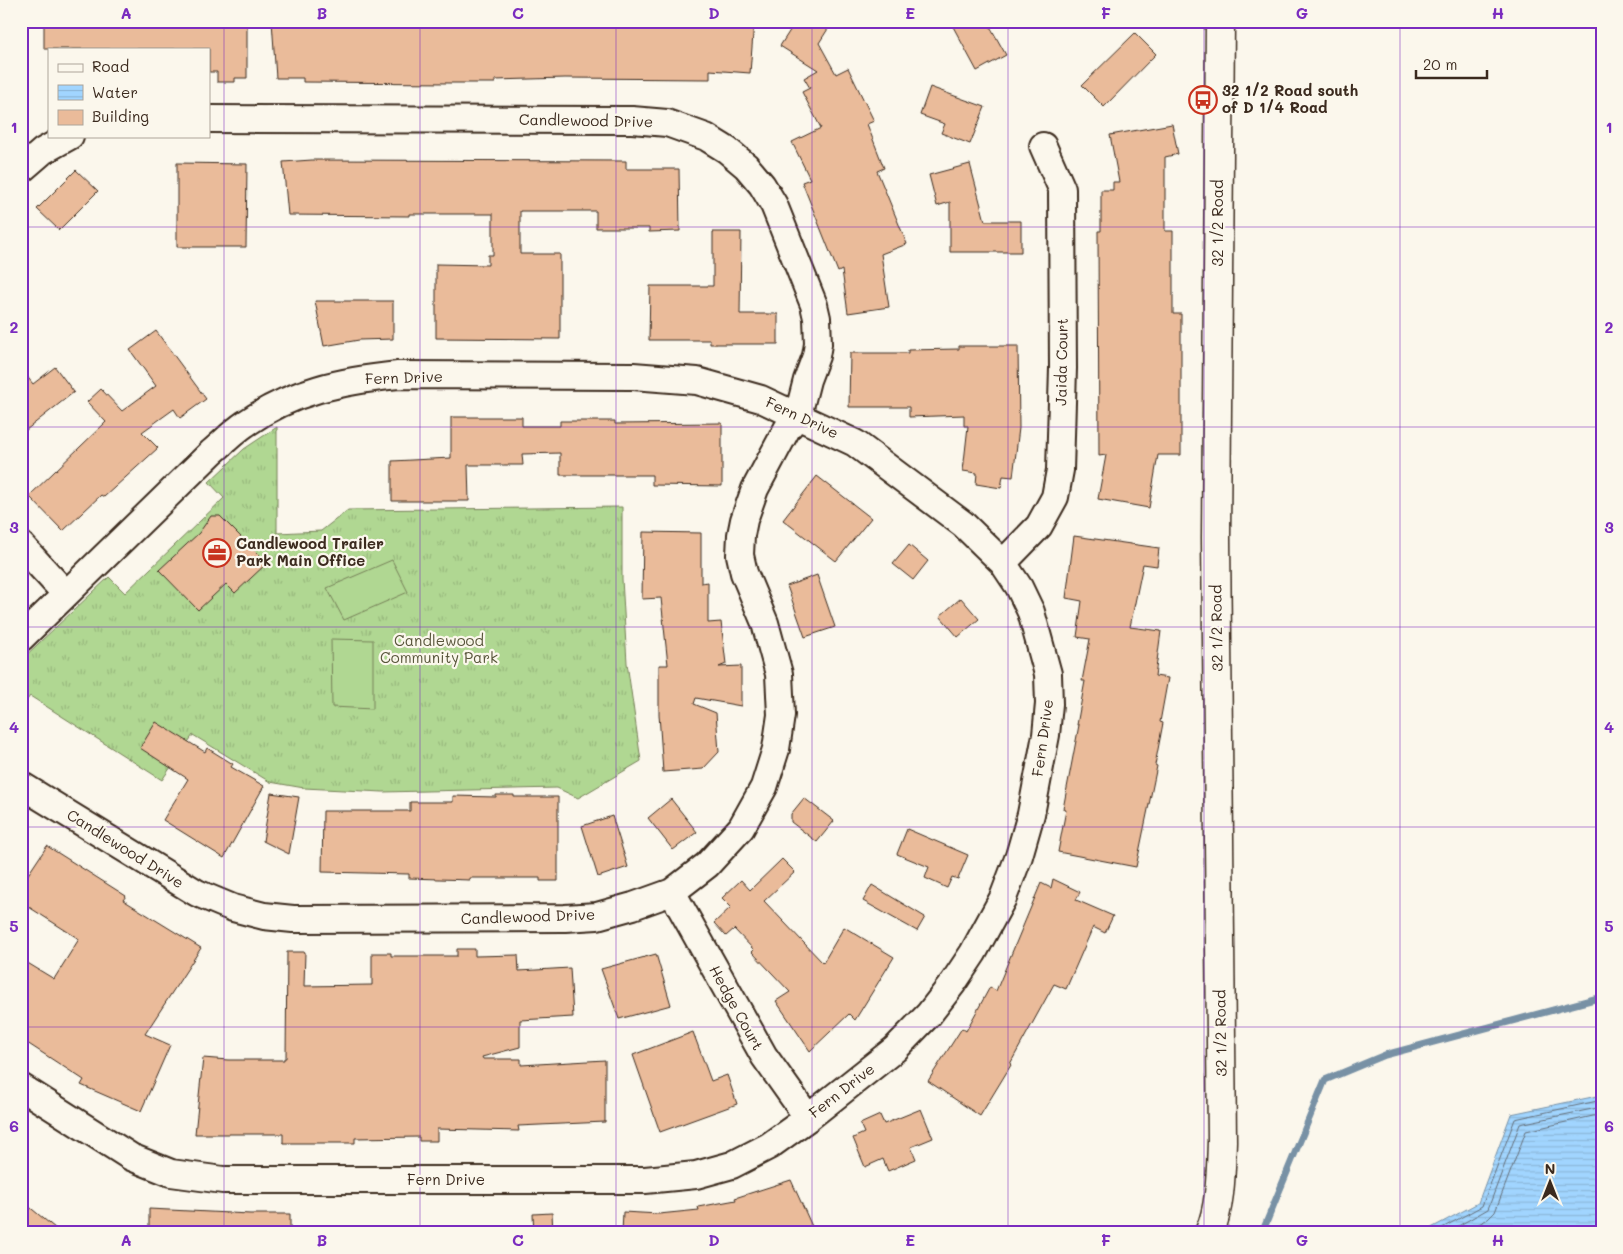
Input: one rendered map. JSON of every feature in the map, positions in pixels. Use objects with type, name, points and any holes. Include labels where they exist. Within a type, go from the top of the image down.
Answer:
[{"type":"street","name":"32 1/2 Road","points":[[1210,1233],[1220,1182],[1222,1141],[1216,538],[1220,21]]},
{"type":"street","name":"Candlewood Drive","points":[[21,785],[197,893],[233,908],[264,916],[292,919],[565,918],[597,916],[672,892],[707,865],[741,828],[764,787],[776,749],[781,715],[779,674],[765,623],[744,572],[740,555],[744,520],[755,489],[787,430],[798,415],[807,380],[816,356],[818,344],[817,318],[814,305],[774,205],[762,185],[746,166],[727,150],[706,137],[667,123],[632,120],[210,119]]},
{"type":"street","points":[[21,170],[43,151],[66,138]]},
{"type":"street","name":"Jaida Court","points":[[1003,564],[1039,526],[1055,498],[1060,470],[1063,368],[1062,189],[1043,146]]},
{"type":"street","name":"Fern Drive","points":[[21,638],[212,452],[243,426],[270,408],[300,394],[363,378],[398,375],[633,376],[697,381],[761,399],[798,415],[855,442],[963,524],[1003,564],[1019,587],[1032,612],[1048,674],[1049,704],[1046,735],[1031,814],[1019,856],[1002,898],[973,953],[953,983],[928,1014],[895,1049],[808,1118],[769,1146],[732,1165],[696,1175],[645,1180],[224,1180],[171,1173],[131,1157],[21,1087]]},
{"type":"street","points":[[21,545],[66,594]]},
{"type":"street","name":"Hedge Court","points":[[672,892],[764,1056],[808,1118]]},
{"type":"green space","name":"Candlewood Community Park","points":[[277,427],[277,533],[321,531],[348,510],[622,507],[622,579],[627,663],[641,761],[578,798],[557,788],[383,792],[304,788],[270,782],[193,735],[162,780],[30,696],[21,708],[21,660],[109,577],[125,593],[224,498],[209,482],[244,449]]},
{"type":"green space","points":[[392,560],[408,592],[344,620],[327,588]]},
{"type":"green space","points":[[331,639],[373,640],[373,709],[332,707]]},
{"type":"water","points":[[1602,1095],[1602,1233],[1422,1233],[1478,1203],[1511,1114]]},
{"type":"building","points":[[44,21],[247,21],[247,78],[235,78],[235,82],[217,82],[217,72],[210,72],[210,48],[44,49]]},
{"type":"building","points":[[272,21],[754,21],[750,73],[710,70],[710,79],[565,78],[495,80],[495,83],[451,83],[303,82],[303,78],[276,78]]},
{"type":"building","points":[[796,21],[833,21],[819,43],[836,74],[848,68],[874,121],[867,124],[884,168],[877,171],[907,244],[881,254],[889,307],[848,313],[842,270],[838,272],[802,182],[810,179],[792,142],[821,128],[802,92],[810,88],[804,78],[818,70],[780,46]]},
{"type":"building","points":[[950,21],[987,21],[1006,55],[977,71]]},
{"type":"building","points":[[1135,33],[1156,54],[1104,107],[1082,85]]},
{"type":"building","points":[[930,87],[985,107],[970,144],[941,133],[945,124],[920,115]]},
{"type":"building","points":[[1172,124],[1178,154],[1165,157],[1165,231],[1173,231],[1173,314],[1181,314],[1181,455],[1158,455],[1149,508],[1098,499],[1106,455],[1099,456],[1098,231],[1101,231],[1101,190],[1113,190],[1113,182],[1119,182],[1110,135]]},
{"type":"building","points":[[312,160],[626,161],[626,169],[679,169],[680,231],[649,232],[649,228],[596,228],[596,211],[520,211],[520,254],[560,254],[560,339],[436,338],[436,264],[488,265],[488,255],[493,255],[493,214],[409,214],[409,216],[288,215],[283,162]]},
{"type":"building","points":[[177,163],[247,164],[246,247],[177,247]]},
{"type":"building","points":[[970,164],[985,221],[1021,221],[1021,252],[950,252],[950,202],[937,206],[929,175]]},
{"type":"building","points":[[76,170],[98,191],[59,230],[37,209]]},
{"type":"building","points":[[713,232],[741,232],[740,314],[778,314],[778,344],[710,344],[710,340],[649,340],[650,286],[713,286]]},
{"type":"building","points":[[315,301],[393,301],[393,339],[359,340],[324,346]]},
{"type":"building","points":[[156,331],[206,399],[180,418],[174,409],[142,432],[158,448],[104,497],[101,495],[63,531],[29,496],[106,422],[87,402],[101,389],[122,411],[156,386],[130,350]]},
{"type":"building","points":[[959,346],[1018,346],[1019,428],[1013,477],[1003,476],[1001,488],[976,484],[977,473],[963,471],[968,426],[964,426],[964,415],[909,417],[909,407],[849,407],[850,353],[908,353],[908,350],[959,349]]},
{"type":"building","points":[[55,367],[74,392],[21,434],[21,369],[33,384]]},
{"type":"building","points":[[451,417],[522,417],[522,426],[560,426],[560,421],[615,421],[615,424],[722,423],[722,486],[652,485],[652,475],[560,475],[560,453],[522,454],[523,465],[468,465],[469,501],[392,501],[392,461],[451,458]]},
{"type":"building","points":[[817,476],[871,518],[836,561],[783,520]]},
{"type":"building","name":"Candlewood Trailer Park Main Office","points":[[211,516],[220,516],[267,563],[235,593],[226,584],[198,610],[159,570],[199,533]]},
{"type":"building","points":[[643,532],[701,533],[701,583],[708,582],[708,623],[721,622],[726,664],[719,667],[741,666],[741,706],[696,698],[694,704],[716,713],[719,752],[703,769],[663,772],[659,714],[659,665],[668,665],[661,598],[642,599]]},
{"type":"building","points":[[1074,536],[1159,548],[1157,566],[1143,564],[1130,627],[1161,631],[1155,676],[1168,678],[1160,722],[1163,723],[1155,765],[1157,766],[1136,867],[1058,852],[1066,810],[1063,809],[1079,725],[1077,725],[1085,681],[1082,681],[1090,639],[1077,637],[1082,601],[1066,598]]},
{"type":"building","points":[[909,545],[928,561],[913,580],[893,564]]},
{"type":"building","points":[[817,575],[835,627],[805,637],[787,586]]},
{"type":"building","points":[[961,598],[979,619],[958,637],[940,616]]},
{"type":"building","points":[[156,722],[205,752],[207,748],[233,764],[231,767],[264,786],[224,858],[163,820],[188,779],[140,748]]},
{"type":"building","points":[[271,793],[299,797],[289,854],[263,841]]},
{"type":"building","points":[[496,795],[558,797],[558,881],[540,881],[540,878],[470,878],[470,880],[409,878],[409,874],[322,872],[323,811],[410,811],[410,802],[453,802],[453,796],[496,797]]},
{"type":"building","points":[[804,798],[834,821],[817,842],[791,822],[791,814]]},
{"type":"building","points":[[671,799],[697,832],[673,850],[648,818]]},
{"type":"building","points":[[612,816],[628,867],[598,877],[582,826]]},
{"type":"building","points":[[907,829],[968,855],[958,879],[952,877],[947,888],[925,878],[929,867],[897,854]]},
{"type":"building","points":[[47,846],[126,896],[123,900],[201,948],[145,1034],[170,1045],[141,1111],[81,1085],[84,1080],[21,1039],[21,959],[54,979],[79,939],[21,902],[21,885]]},
{"type":"building","points":[[782,859],[795,872],[764,901],[823,963],[844,927],[894,957],[855,1020],[849,1014],[810,1051],[776,1001],[790,992],[752,952],[754,950],[734,929],[726,936],[714,923],[731,907],[722,898],[741,880],[750,890]]},
{"type":"building","points":[[1053,879],[1080,892],[1076,900],[1113,916],[1105,933],[1093,927],[1066,989],[1054,984],[1011,1065],[980,1116],[928,1081],[962,1028],[966,1031],[990,987],[996,991],[1041,883],[1051,888]]},
{"type":"building","points":[[872,885],[925,917],[917,931],[863,901]]},
{"type":"building","points":[[457,949],[475,949],[475,956],[518,955],[519,971],[570,968],[573,1017],[520,1020],[520,1047],[482,1057],[483,1059],[521,1059],[521,1065],[605,1060],[605,1122],[518,1126],[519,1131],[437,1129],[437,1141],[419,1141],[419,1137],[355,1138],[355,1143],[283,1143],[283,1134],[195,1134],[203,1058],[284,1060],[286,1058],[287,952],[305,952],[304,986],[372,985],[372,953],[391,953],[391,956],[457,956]]},
{"type":"building","points":[[656,954],[671,1005],[619,1019],[601,969]]},
{"type":"building","points":[[693,1032],[711,1081],[727,1075],[737,1104],[660,1132],[633,1055]]},
{"type":"building","points":[[921,1109],[933,1138],[911,1147],[916,1159],[888,1171],[883,1159],[865,1167],[853,1138],[864,1133],[860,1124],[880,1115],[884,1124]]},
{"type":"building","points":[[791,1180],[815,1233],[622,1233],[623,1212],[659,1214],[699,1210],[698,1207],[736,1200],[735,1198]]},
{"type":"building","points":[[21,1200],[61,1233],[21,1233]]},
{"type":"building","points":[[149,1209],[290,1214],[290,1233],[149,1233]]},
{"type":"building","points":[[552,1213],[553,1233],[534,1233],[533,1214]]},
{"type":"waterway","points":[[1262,1233],[1325,1080],[1385,1055],[1602,997]]},
{"type":"place","name":"32 1/2 Road south of D 1/4 Road","points":[[1203,100]]},
{"type":"place","name":"Candlewood Trailer Park Main Office","points":[[217,553]]}]
